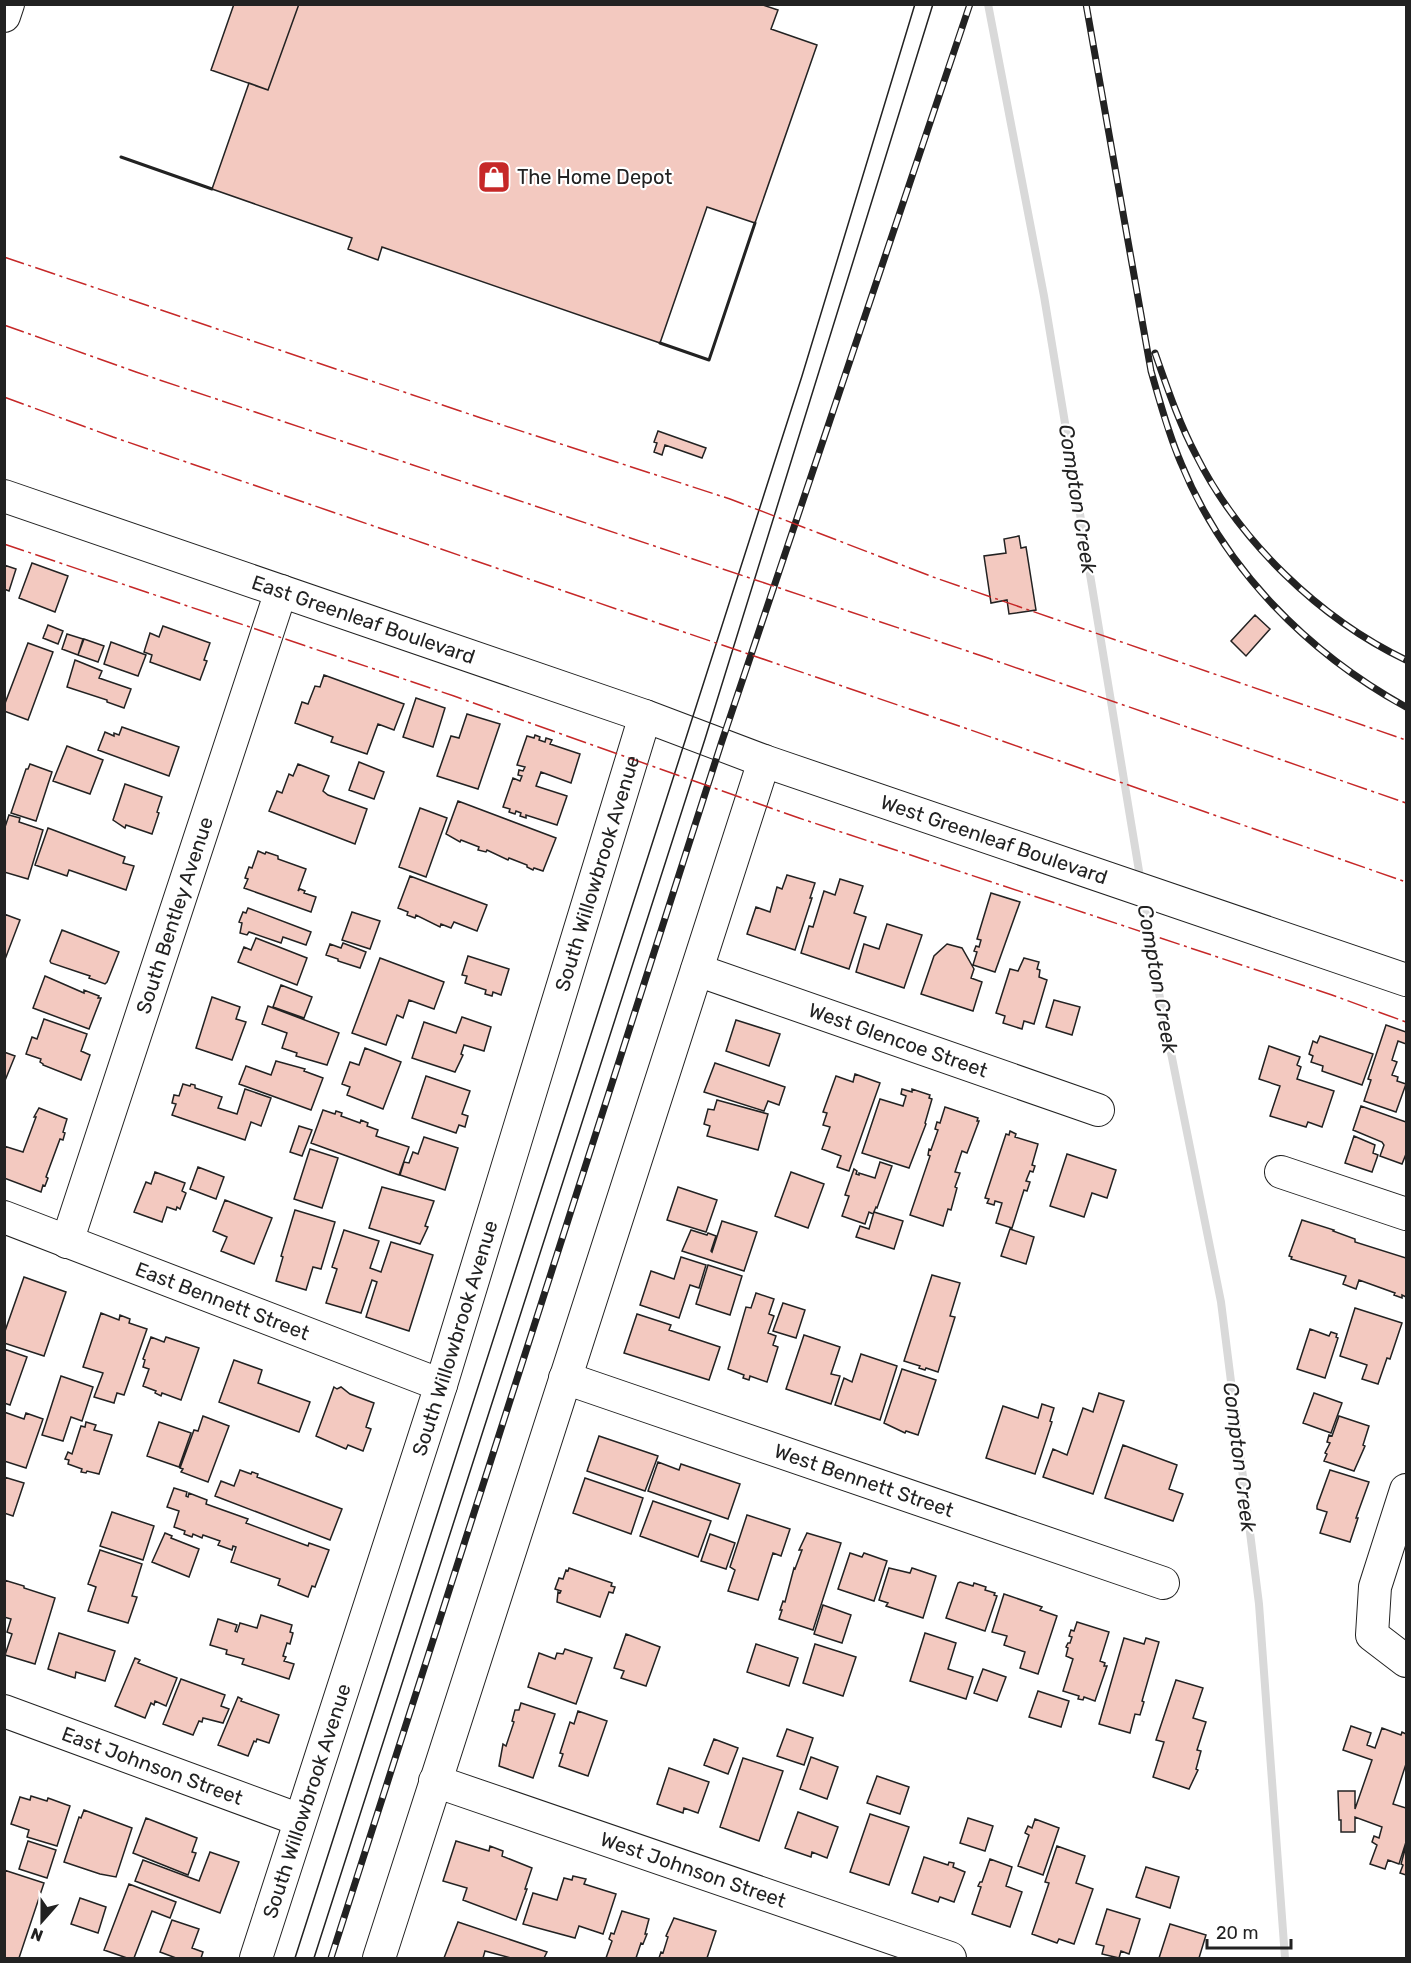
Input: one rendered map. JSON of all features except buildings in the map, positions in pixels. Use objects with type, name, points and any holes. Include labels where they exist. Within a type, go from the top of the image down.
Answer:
[{"type":"street","points":[[4,16],[8,4]]},
{"type":"street","name":"East Greenleaf Boulevard","points":[[4,496],[721,744]]},
{"type":"street","name":"South Bentley Avenue","points":[[67,1242],[281,591]]},
{"type":"street","name":"South Willowbrook Avenue","points":[[256,1959],[441,1386],[645,716]]},
{"type":"street","name":"West Greenleaf Boulevard","points":[[721,744],[764,761],[1407,980]]},
{"type":"street","points":[[379,1959],[764,761]]},
{"type":"street","name":"West Glencoe Street","points":[[697,970],[1098,1110]]},
{"type":"street","points":[[1281,1173],[1407,1214]]},
{"type":"street","name":"East Bennett Street","points":[[4,1218],[441,1386]]},
{"type":"street","name":"West Bennett Street","points":[[566,1378],[1163,1583]]},
{"type":"street","points":[[1407,1490],[1375,1587],[1372,1635],[1407,1661]]},
{"type":"street","name":"East Johnson Street","points":[[4,1711],[300,1820]]},
{"type":"street","name":"West Johnson Street","points":[[435,1781],[950,1959]]},
{"type":"waterway","name":"Compton Creek","points":[[988,4],[1044,296],[1141,883]]},
{"type":"waterway","name":"Compton Creek","points":[[1144,899],[1157,983],[1221,1302],[1259,1604],[1285,1958]]},
{"type":"tram line","points":[[295,1958],[802,376],[915,4]]},
{"type":"tram line","points":[[314,1958],[705,739],[933,4]]},
{"type":"railway","points":[[331,1958],[721,744],[970,4]]},
{"type":"railway","points":[[1086,4],[1151,371],[1168,429],[1181,463],[1199,502],[1221,538],[1245,573],[1273,605],[1336,661],[1406,707]]},
{"type":"railway","points":[[1155,353],[1190,443],[1214,487],[1235,518],[1259,547],[1313,600],[1343,623],[1406,660]]},
{"type":"wall","points":[[121,157],[212,189]]},
{"type":"wall","points":[[660,343],[709,360],[755,223]]},
{"type":"power","points":[[4,257],[481,418],[730,499],[933,577],[1406,740]]},
{"type":"power","points":[[4,325],[136,372],[985,657],[1406,803]]},
{"type":"power","points":[[4,397],[113,437],[965,728],[1406,882]]},
{"type":"power","points":[[4,544],[454,696],[799,818],[1332,995],[1406,1022]]},
{"type":"place","name":"The Home Depot","points":[[494,177]]}]
